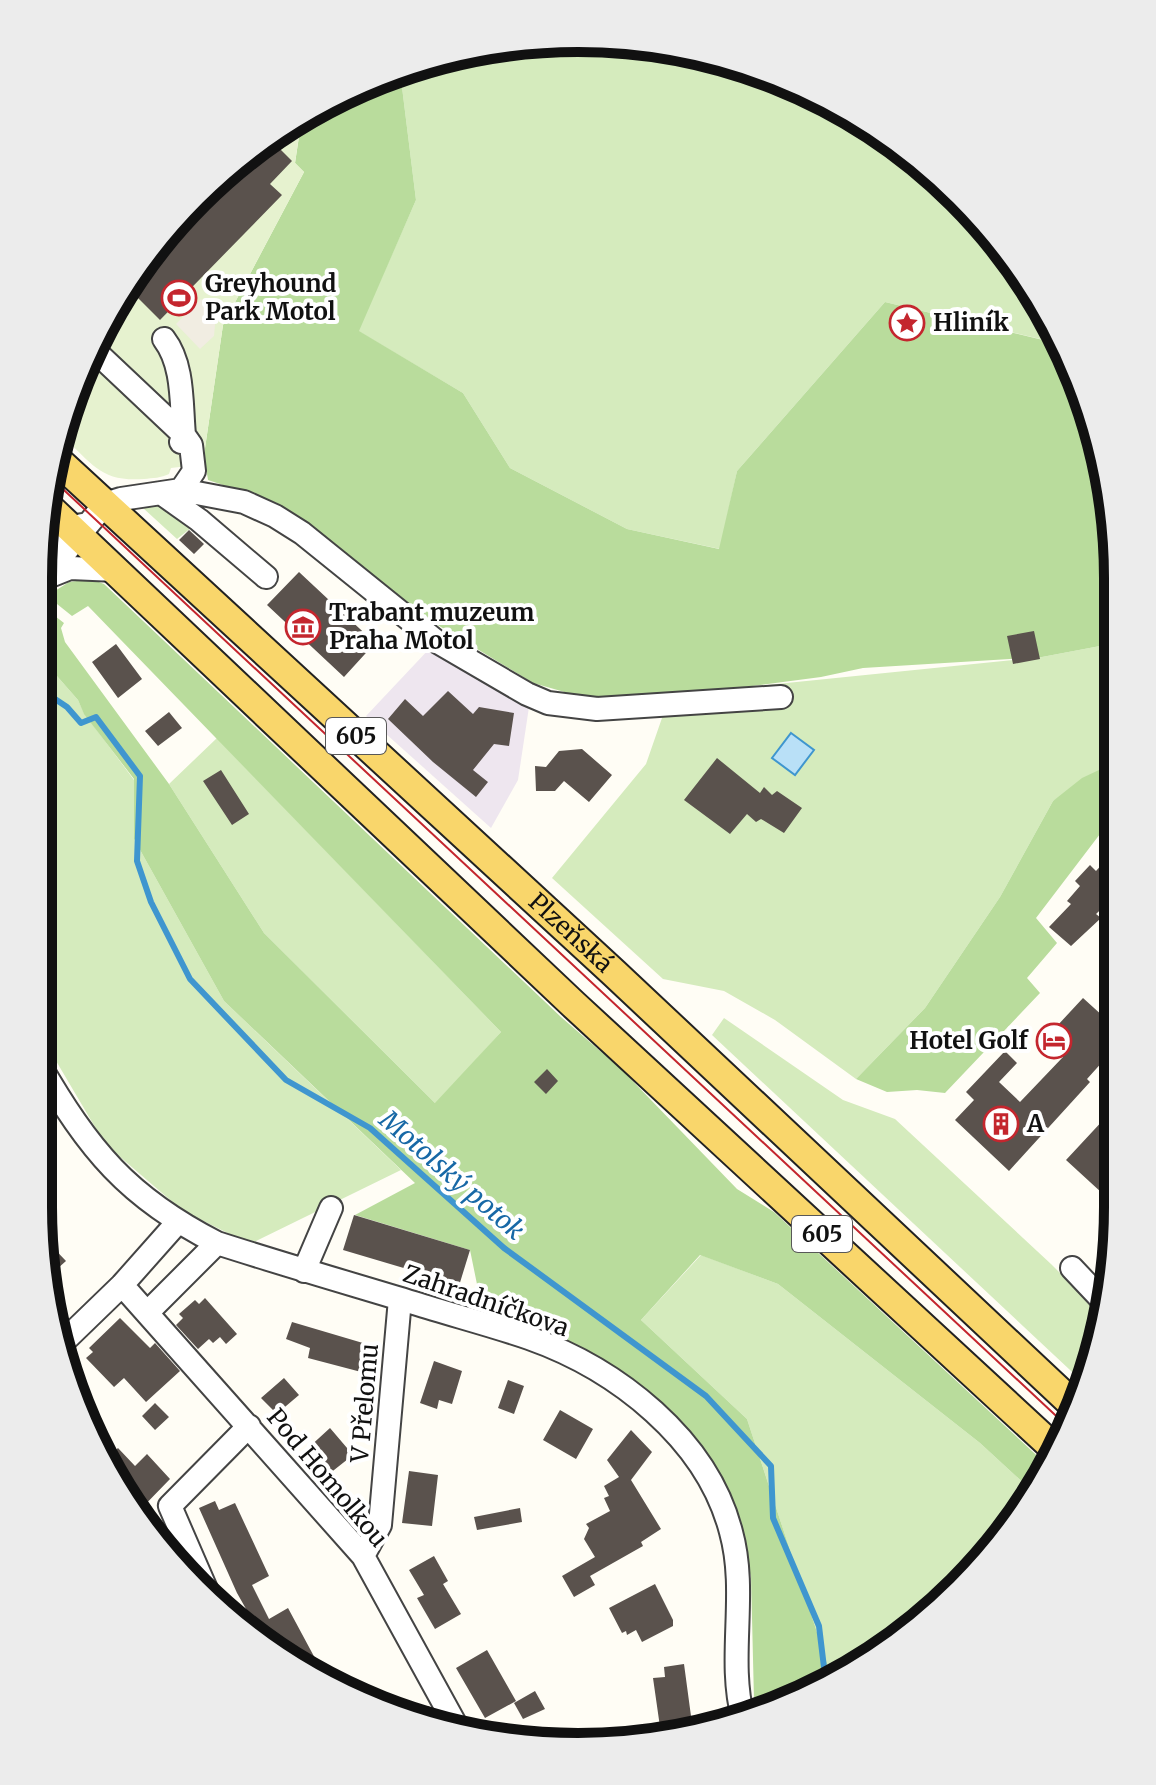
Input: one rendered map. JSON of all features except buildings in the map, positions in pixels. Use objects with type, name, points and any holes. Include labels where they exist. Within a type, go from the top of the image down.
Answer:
[{"type":"main road","name":"Plzeňská","points":[[63,472],[86,523],[116,570],[573,1004],[1048,1443]]},
{"type":"main road","name":"Plzeňská","points":[[57,509],[86,523],[614,973],[1067,1399]]},
{"type":"street","points":[[164,339],[178,372],[184,435],[180,445],[184,471],[171,491]]},
{"type":"street","points":[[101,357],[184,435]]},
{"type":"street","points":[[171,491],[199,520],[266,577]]},
{"type":"street","points":[[54,534],[86,523],[121,499],[171,491],[244,502],[302,533],[436,641],[548,703],[597,709],[781,697]]},
{"type":"street","points":[[52,567],[86,523]]},
{"type":"street","points":[[52,575],[70,568],[116,570]]},
{"type":"street","name":"Zahradníčkova","points":[[52,1087],[106,1164],[177,1223],[217,1243],[530,1338],[602,1375],[661,1417],[683,1441],[716,1491],[731,1530],[738,1562],[738,1689],[741,1707]]},
{"type":"street","points":[[304,1271],[331,1208]]},
{"type":"street","points":[[67,1329],[122,1285],[177,1223]]},
{"type":"street","points":[[147,1313],[217,1243]]},
{"type":"street","points":[[1072,1268],[1096,1294]]},
{"type":"street","name":"Pod Homolkou","points":[[122,1285],[363,1556],[452,1717]]},
{"type":"street","name":"V Přelomu","points":[[363,1556],[380,1525],[400,1299]]},
{"type":"street","points":[[198,1570],[170,1506],[249,1426]]},
{"type":"shaded area","points":[[201,299],[216,313],[214,336],[200,349],[176,324]]},
{"type":"shaded area","points":[[431,647],[529,707],[518,780],[491,828],[366,716]]},
{"type":"green space","points":[[544,53],[612,53],[681,62],[747,80],[811,106],[841,122],[898,161],[950,206],[973,231],[1015,286],[1048,341],[885,302],[737,471],[720,549],[627,529],[510,468],[463,393],[358,331],[416,200],[401,83],[475,62]]},
{"type":"green space","points":[[401,83],[416,200],[359,331],[463,393],[510,468],[627,529],[719,549],[737,471],[885,302],[1048,341],[1076,409],[1094,475],[1103,544],[1104,645],[1042,657],[863,668],[821,677],[670,695],[582,697],[533,683],[418,613],[277,503],[208,480],[204,455],[223,325],[304,172],[295,163],[300,132],[345,106]]},
{"type":"green space","name":"Greyhound Park Motol","points":[[300,132],[295,163],[304,172],[223,325],[205,464],[171,468],[169,474],[154,478],[129,479],[118,478],[91,464],[70,443],[92,377],[122,315],[161,258],[206,206],[258,161]]},
{"type":"green space","points":[[154,503],[191,528],[177,539],[143,508]]},
{"type":"green space","points":[[91,579],[104,584],[561,1017],[622,1070],[737,1189],[774,1212],[1040,1459],[1025,1484],[980,1443],[778,1284],[700,1255],[641,1320],[747,1419],[829,1669],[755,1702],[751,1577],[730,1496],[692,1433],[659,1401],[620,1370],[479,1294],[470,1250],[355,1215],[415,1183],[224,1001],[134,839],[134,779],[84,714],[78,700],[52,670],[52,614],[64,623],[61,628],[65,642],[169,784],[264,933],[435,1103],[501,1032],[88,606],[72,616],[52,600],[52,593],[69,582]]},
{"type":"green space","points":[[1104,645],[1104,770],[1053,801],[1000,897],[925,1008],[856,1079],[775,1020],[724,991],[663,979],[552,878],[646,764],[670,695],[1042,657]]},
{"type":"green space","points":[[52,670],[78,700],[84,713],[134,780],[134,839],[224,1001],[401,1170],[250,1244],[183,1211],[105,1144],[52,1054]]},
{"type":"green space","points":[[217,738],[501,1032],[436,1104],[264,933],[169,784]]},
{"type":"green space","points":[[1104,768],[1104,829],[1036,918],[1057,943],[1027,978],[1040,993],[945,1093],[917,1090],[887,1092],[856,1079],[925,1008],[1000,897],[1053,801],[1082,778]]},
{"type":"green space","points":[[724,1018],[843,1100],[895,1119],[1051,1264],[1094,1307],[1076,1376],[712,1035]]},
{"type":"green space","points":[[701,1255],[778,1284],[980,1443],[1025,1484],[995,1527],[950,1579],[898,1624],[829,1669],[747,1419],[641,1320]]},
{"type":"water","points":[[791,733],[814,750],[795,775],[772,758]]},
{"type":"waterway","name":"Motolský potok","points":[[52,697],[67,707],[81,723],[96,717],[140,776],[137,861],[151,902],[190,979],[286,1080],[370,1128],[504,1248],[706,1396],[771,1466],[773,1518],[819,1626],[825,1672]]},
{"type":"tram line","points":[[60,487],[1059,1419]]},
{"type":"place","name":"Greyhound Park Motol","points":[[179,298]]},
{"type":"place","name":"Hliník","points":[[907,323]]},
{"type":"place","name":"Trabant muzeum Praha Motol","points":[[303,627]]},
{"type":"place","name":"Hotel Golf","points":[[1054,1041]]},
{"type":"place","name":"A","points":[[1001,1124]]}]
